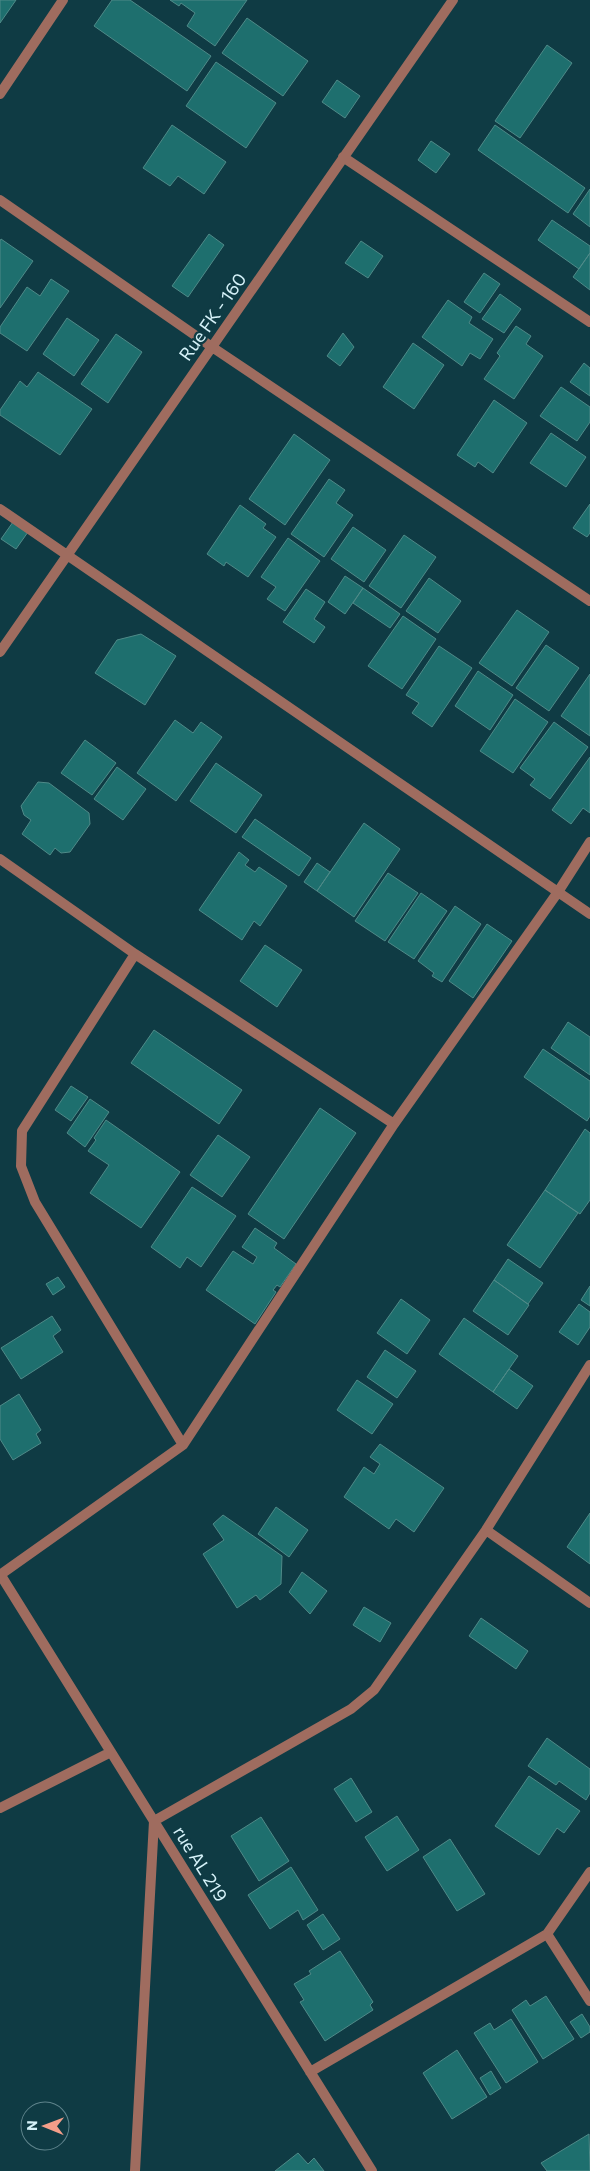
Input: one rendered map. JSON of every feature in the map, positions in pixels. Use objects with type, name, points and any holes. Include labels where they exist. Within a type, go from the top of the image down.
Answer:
[{"type":"street","points":[[0,94],[63,0]]},
{"type":"street","name":"Rue FK - 160","points":[[0,652],[453,0]]},
{"type":"street","points":[[343,157],[590,322]]},
{"type":"street","points":[[0,200],[212,346],[590,601]]},
{"type":"street","points":[[0,510],[590,914]]},
{"type":"street","points":[[0,1574],[183,1445],[394,1124],[558,892],[590,842]]},
{"type":"street","points":[[0,859],[135,954],[394,1124]]},
{"type":"street","points":[[135,954],[22,1131],[21,1166],[35,1202],[183,1445]]},
{"type":"street","points":[[135,2171],[154,1821],[351,1709],[374,1690],[486,1530],[554,1419],[590,1365]]},
{"type":"street","points":[[486,1530],[590,1603]]},
{"type":"street","name":"rue AL 219","points":[[0,1574],[372,2171]]},
{"type":"street","points":[[0,1808],[111,1752]]},
{"type":"street","points":[[310,2072],[547,1934],[590,1872]]},
{"type":"street","points":[[547,1934],[590,2001]]},
{"type":"building","points":[[0,0],[16,0],[0,23]]},
{"type":"building","points":[[112,0],[130,0],[211,56],[187,91],[94,26]]},
{"type":"building","points":[[170,0],[247,0],[215,46],[187,26],[195,13],[181,3],[179,6]]},
{"type":"building","points":[[247,18],[308,61],[283,96],[222,53]]},
{"type":"building","points":[[547,45],[572,63],[520,138],[495,121]]},
{"type":"building","points":[[216,62],[276,103],[246,148],[186,106]]},
{"type":"building","points":[[337,80],[360,96],[345,118],[322,102]]},
{"type":"building","points":[[172,125],[226,162],[204,194],[178,176],[170,186],[143,168]]},
{"type":"building","points":[[495,125],[585,188],[568,213],[478,150]]},
{"type":"building","points":[[431,141],[450,154],[436,173],[418,160]]},
{"type":"building","points":[[590,189],[590,227],[573,214]]},
{"type":"building","points":[[552,220],[590,246],[590,253],[579,269],[538,240]]},
{"type":"building","points":[[209,234],[224,245],[188,297],[172,286]]},
{"type":"building","points":[[1,239],[33,261],[0,308],[0,241]]},
{"type":"building","points":[[361,241],[383,256],[368,278],[345,263]]},
{"type":"building","points":[[590,253],[590,290],[573,277]]},
{"type":"building","points":[[484,273],[500,284],[480,313],[464,302]]},
{"type":"building","points":[[51,279],[69,291],[27,351],[0,333],[0,327],[27,287],[40,296]]},
{"type":"building","points":[[500,294],[521,309],[504,333],[482,319]]},
{"type":"building","points":[[448,300],[472,317],[469,323],[493,339],[480,359],[470,353],[462,366],[422,337]]},
{"type":"building","points":[[67,318],[99,340],[74,376],[43,354]]},
{"type":"building","points":[[516,326],[531,336],[526,344],[543,356],[514,399],[484,379],[500,356],[497,353]]},
{"type":"building","points":[[343,333],[354,347],[340,366],[327,356]]},
{"type":"building","points":[[116,334],[142,352],[108,403],[81,384]]},
{"type":"building","points":[[413,343],[444,365],[414,409],[383,387]]},
{"type":"building","points":[[584,363],[590,368],[590,396],[570,382]]},
{"type":"building","points":[[38,372],[92,409],[60,455],[0,415],[0,410],[20,381],[27,387]]},
{"type":"building","points":[[561,387],[590,407],[590,422],[577,441],[540,416]]},
{"type":"building","points":[[494,400],[527,423],[493,473],[478,462],[475,467],[457,455]]},
{"type":"building","points":[[551,433],[586,457],[566,487],[530,463]]},
{"type":"building","points":[[294,434],[330,460],[285,525],[249,499]]},
{"type":"building","points":[[329,479],[345,490],[336,503],[353,515],[324,557],[291,534]]},
{"type":"building","points":[[590,504],[590,533],[587,537],[573,528]]},
{"type":"building","points":[[240,505],[266,524],[263,528],[276,537],[248,577],[226,562],[224,566],[207,554]]},
{"type":"building","points":[[13,522],[28,532],[16,549],[1,539]]},
{"type":"building","points":[[353,527],[386,550],[364,582],[331,559]]},
{"type":"building","points":[[404,535],[436,557],[401,608],[369,586]]},
{"type":"building","points":[[288,538],[320,561],[285,611],[267,599],[276,587],[261,577]]},
{"type":"building","points":[[345,576],[363,588],[345,614],[328,602]]},
{"type":"building","points":[[429,578],[461,601],[438,633],[406,611]]},
{"type":"building","points":[[363,588],[400,614],[390,628],[353,603]]},
{"type":"building","points":[[306,589],[325,602],[314,619],[325,627],[314,643],[283,622]]},
{"type":"building","points":[[517,610],[549,632],[512,686],[479,663]]},
{"type":"building","points":[[403,616],[436,639],[402,689],[368,666]]},
{"type":"building","points":[[141,634],[176,656],[145,705],[95,673],[117,640]]},
{"type":"building","points":[[546,645],[579,668],[549,711],[516,688]]},
{"type":"building","points":[[439,646],[472,668],[432,727],[412,713],[419,703],[406,695]]},
{"type":"building","points":[[478,671],[513,695],[490,730],[455,706]]},
{"type":"building","points":[[590,674],[590,736],[561,716]]},
{"type":"building","points":[[515,699],[548,722],[513,773],[480,751]]},
{"type":"building","points":[[175,720],[193,733],[201,722],[222,737],[176,801],[137,773]]},
{"type":"building","points":[[554,722],[588,747],[550,799],[530,785],[535,779],[520,768]]},
{"type":"building","points":[[85,740],[116,763],[92,795],[61,773]]},
{"type":"building","points":[[590,757],[590,813],[583,808],[571,824],[552,810]]},
{"type":"building","points":[[216,763],[262,795],[236,833],[190,801]]},
{"type":"building","points":[[117,767],[146,789],[123,820],[94,799]]},
{"type":"building","points":[[38,782],[49,783],[89,813],[90,824],[70,852],[61,853],[55,848],[50,855],[22,834],[31,820],[24,815],[21,806]]},
{"type":"building","points":[[255,819],[311,858],[299,876],[242,837]]},
{"type":"building","points":[[364,823],[400,849],[354,917],[317,891]]},
{"type":"building","points":[[239,852],[249,860],[245,865],[255,872],[259,867],[287,886],[260,926],[254,921],[242,940],[199,910]]},
{"type":"building","points":[[317,863],[330,872],[317,891],[304,882]]},
{"type":"building","points":[[388,873],[418,893],[385,941],[355,921]]},
{"type":"building","points":[[421,893],[447,911],[414,959],[388,942]]},
{"type":"building","points":[[455,906],[481,924],[442,982],[432,976],[434,973],[418,961]]},
{"type":"building","points":[[487,924],[512,941],[473,998],[449,981]]},
{"type":"building","points":[[265,945],[302,970],[277,1007],[240,981]]},
{"type":"building","points":[[568,1022],[590,1037],[590,1075],[551,1048]]},
{"type":"building","points":[[154,1030],[242,1090],[219,1124],[131,1063]]},
{"type":"building","points":[[543,1049],[590,1081],[590,1116],[587,1121],[524,1077]]},
{"type":"building","points":[[71,1086],[88,1097],[71,1121],[55,1110]]},
{"type":"building","points":[[90,1099],[109,1112],[85,1147],[67,1133]]},
{"type":"building","points":[[320,1108],[356,1133],[284,1239],[248,1214]]},
{"type":"building","points":[[106,1120],[180,1172],[141,1228],[90,1193],[109,1165],[88,1151]]},
{"type":"building","points":[[585,1129],[590,1133],[590,1200],[580,1214],[545,1190]]},
{"type":"building","points":[[218,1135],[250,1157],[222,1197],[190,1175]]},
{"type":"building","points":[[192,1187],[236,1216],[201,1267],[187,1257],[180,1268],[151,1247]]},
{"type":"building","points":[[545,1190],[578,1213],[540,1268],[507,1245]]},
{"type":"building","points":[[255,1228],[277,1243],[274,1248],[296,1264],[280,1287],[277,1285],[273,1290],[276,1292],[255,1324],[206,1290],[233,1251],[253,1264],[257,1257],[242,1247]]},
{"type":"building","points":[[508,1259],[543,1283],[528,1304],[494,1280]]},
{"type":"building","points":[[58,1277],[65,1287],[53,1295],[46,1284]]},
{"type":"building","points":[[494,1280],[529,1305],[508,1335],[473,1311]]},
{"type":"building","points":[[590,1286],[590,1306],[581,1300]]},
{"type":"building","points":[[401,1299],[430,1320],[407,1354],[377,1333]]},
{"type":"building","points":[[579,1304],[590,1312],[590,1327],[578,1345],[559,1332]]},
{"type":"building","points":[[52,1316],[61,1330],[53,1336],[63,1352],[21,1379],[1,1348]]},
{"type":"building","points":[[464,1318],[518,1356],[493,1392],[439,1354]]},
{"type":"building","points":[[385,1350],[416,1371],[397,1398],[367,1377]]},
{"type":"building","points":[[509,1369],[533,1386],[517,1409],[493,1392]]},
{"type":"building","points":[[357,1380],[393,1404],[372,1434],[337,1410]]},
{"type":"building","points":[[19,1394],[41,1430],[36,1434],[41,1443],[13,1460],[0,1439],[0,1406]]},
{"type":"building","points":[[380,1444],[444,1488],[414,1532],[396,1519],[389,1529],[344,1497],[364,1467],[374,1474],[380,1464],[370,1457]]},
{"type":"building","points":[[276,1507],[308,1530],[289,1557],[258,1534]]},
{"type":"building","points":[[590,1513],[590,1564],[567,1547]]},
{"type":"building","points":[[223,1515],[282,1556],[281,1584],[260,1600],[256,1595],[237,1608],[203,1554],[224,1540],[213,1524]]},
{"type":"building","points":[[302,1572],[327,1591],[310,1614],[289,1592]]},
{"type":"building","points":[[364,1607],[391,1623],[380,1642],[353,1625]]},
{"type":"building","points":[[481,1618],[528,1651],[516,1669],[469,1636]]},
{"type":"building","points":[[547,1738],[590,1769],[590,1793],[586,1800],[559,1781],[556,1785],[528,1766]]},
{"type":"building","points":[[529,1776],[580,1811],[564,1833],[557,1828],[539,1855],[495,1826]]},
{"type":"building","points":[[351,1778],[372,1812],[356,1822],[334,1789]]},
{"type":"building","points":[[397,1816],[419,1850],[387,1871],[365,1837]]},
{"type":"building","points":[[261,1817],[289,1861],[259,1881],[231,1836]]},
{"type":"building","points":[[450,1839],[485,1894],[457,1911],[423,1857]]},
{"type":"building","points":[[291,1867],[318,1910],[303,1920],[298,1910],[270,1929],[248,1895]]},
{"type":"building","points":[[323,1914],[340,1939],[323,1950],[307,1925]]},
{"type":"building","points":[[340,1951],[373,2002],[370,2005],[373,2010],[325,2041],[300,2002],[304,2000],[294,1984],[311,1974],[309,1971]]},
{"type":"building","points":[[546,1996],[574,2039],[543,2059],[512,2010],[526,2000],[530,2006]]},
{"type":"building","points":[[582,2014],[590,2027],[590,2032],[581,2038],[570,2022]]},
{"type":"building","points":[[511,2019],[538,2062],[506,2083],[474,2033],[490,2023],[494,2030]]},
{"type":"building","points":[[457,2050],[487,2097],[452,2119],[423,2073]]},
{"type":"building","points":[[491,2071],[501,2088],[490,2095],[480,2078]]},
{"type":"building","points":[[589,2134],[590,2171],[547,2171],[541,2163]]},
{"type":"building","points":[[298,2153],[308,2164],[314,2158],[324,2171],[275,2171]]}]
